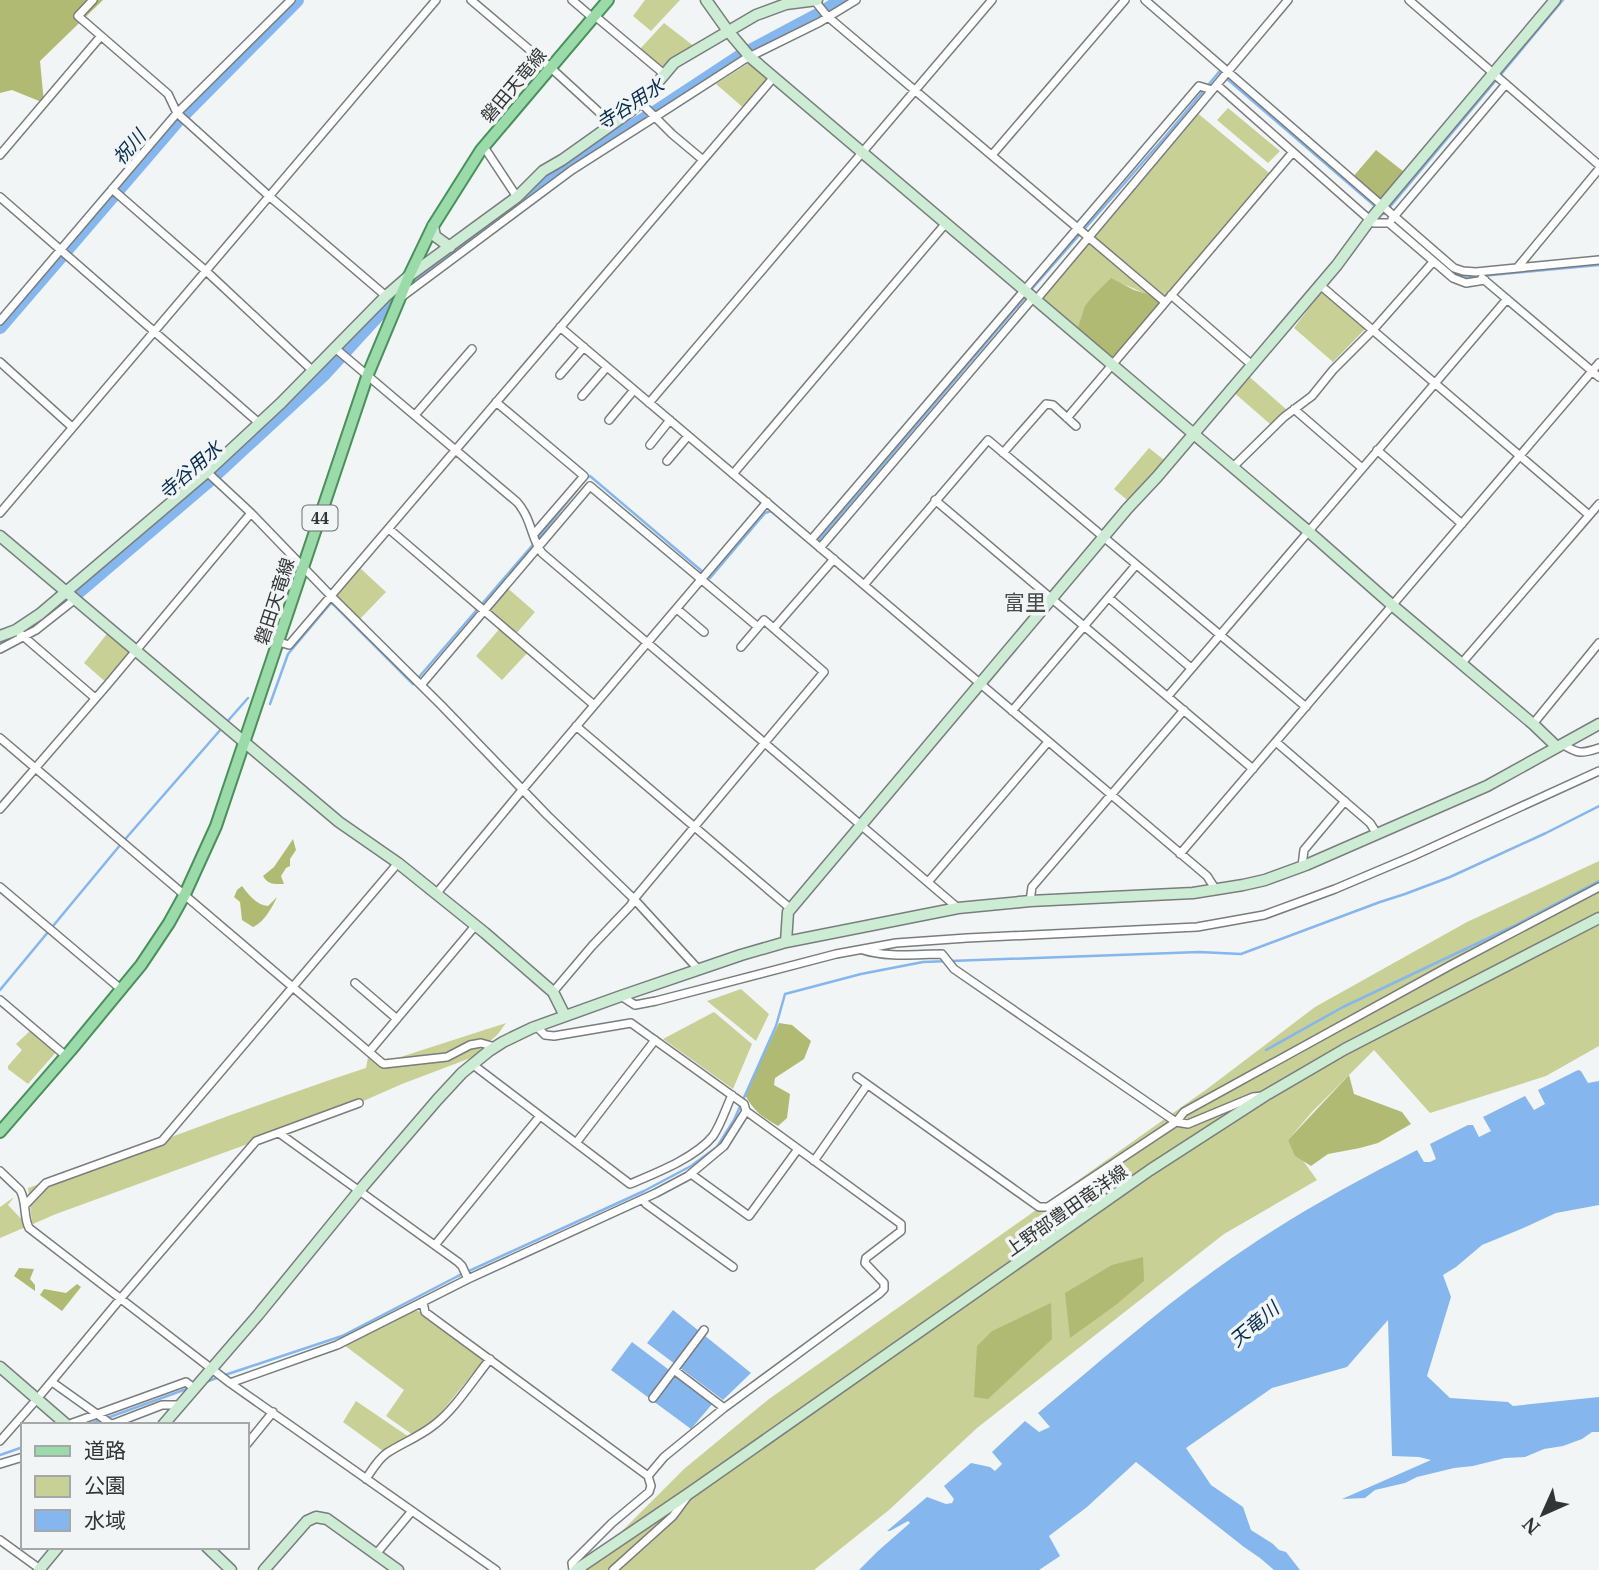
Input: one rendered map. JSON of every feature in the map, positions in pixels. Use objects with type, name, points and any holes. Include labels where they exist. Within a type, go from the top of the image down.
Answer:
[{"type":"main road","name":"磐田天竜線","points":[[0,1132],[122,990],[165,929],[185,894],[216,826],[368,374],[409,276],[433,226],[484,148],[608,0]]},
{"type":"street","points":[[93,0],[78,16],[168,94],[177,113],[386,296]]},
{"type":"street","points":[[0,321],[177,113],[291,0]]},
{"type":"street","points":[[0,513],[436,0]]},
{"type":"street","points":[[471,0],[612,124]]},
{"type":"street","points":[[572,0],[664,74]]},
{"type":"street","points":[[706,0],[750,57],[1532,724],[1560,746],[1578,753],[1599,748]]},
{"type":"street","points":[[0,649],[207,472],[409,276],[517,197],[543,172],[640,102],[674,63],[756,15],[778,7],[821,8],[856,0]]},
{"type":"street","points":[[649,403],[992,0]]},
{"type":"street","points":[[992,155],[1125,0]]},
{"type":"street","points":[[1145,0],[1383,206],[1433,262],[1453,278],[1466,283],[1517,268],[1599,260]]},
{"type":"street","points":[[1409,0],[1599,167],[1517,268]]},
{"type":"street","points":[[786,942],[788,912],[1127,509],[1337,265],[1371,218],[1555,0]]},
{"type":"street","points":[[811,540],[1025,290],[1083,232],[1215,87],[1282,2]]},
{"type":"street","points":[[401,297],[572,170],[745,58],[820,22],[821,8]]},
{"type":"street","points":[[821,8],[1165,302]]},
{"type":"street","points":[[0,155],[101,36]]},
{"type":"street","points":[[279,642],[289,645],[774,77]]},
{"type":"street","points":[[820,548],[1035,299],[1083,232],[1199,86],[1215,87],[1374,223],[1391,218],[1504,82]]},
{"type":"street","points":[[640,102],[703,160]]},
{"type":"street","points":[[484,148],[517,197]]},
{"type":"street","points":[[1067,418],[1293,152]]},
{"type":"street","points":[[112,189],[313,370]]},
{"type":"street","points":[[0,197],[259,423]]},
{"type":"street","points":[[1391,218],[1454,268],[1481,277],[1599,377]]},
{"type":"street","points":[[733,474],[946,223]]},
{"type":"street","points":[[433,226],[435,236],[450,247]]},
{"type":"street","points":[[1233,467],[1284,417],[1312,396],[1433,262]]},
{"type":"street","points":[[1320,285],[1589,515]]},
{"type":"street","points":[[1171,295],[1252,365]]},
{"type":"street","points":[[1168,696],[1507,299]]},
{"type":"street","points":[[560,327],[1207,876],[1216,890]]},
{"type":"street","points":[[560,375],[584,347]]},
{"type":"street","points":[[335,348],[517,502],[524,510],[537,548],[542,553],[958,908]]},
{"type":"street","points":[[415,415],[472,349]]},
{"type":"street","points":[[0,362],[72,427]]},
{"type":"street","points":[[1180,854],[1599,363]]},
{"type":"street","points":[[582,396],[607,367]]},
{"type":"street","points":[[609,420],[634,390]]},
{"type":"street","points":[[496,402],[584,476],[534,534]]},
{"type":"street","points":[[1003,453],[1046,404],[1053,405],[1076,426]]},
{"type":"street","points":[[1294,410],[1362,468]]},
{"type":"street","points":[[650,445],[670,421]]},
{"type":"street","points":[[667,461],[688,436]]},
{"type":"street","points":[[864,585],[988,440],[1306,707]]},
{"type":"street","points":[[1377,450],[1462,524]]},
{"type":"street","points":[[207,472],[251,513],[634,899],[699,970]]},
{"type":"street","points":[[421,685],[590,486],[758,627]]},
{"type":"street","points":[[935,500],[1253,769]]},
{"type":"street","points":[[436,894],[767,502]]},
{"type":"street","points":[[1461,664],[1599,504]]},
{"type":"street","points":[[0,808],[251,513]]},
{"type":"street","points":[[389,529],[594,705]]},
{"type":"street","points":[[0,536],[339,822],[398,863],[553,992],[565,1016]]},
{"type":"street","points":[[774,628],[834,559]]},
{"type":"street","points":[[1012,710],[1136,565]]},
{"type":"street","points":[[1109,598],[1191,668]]},
{"type":"street","points":[[0,636],[20,634],[52,618],[74,600]]},
{"type":"street","points":[[677,609],[704,632]]},
{"type":"street","points":[[553,992],[631,905],[824,673],[764,620],[741,647]]},
{"type":"street","points":[[20,634],[95,698]]},
{"type":"street","points":[[1532,724],[1599,643]]},
{"type":"street","points":[[1030,901],[1032,887],[1184,710]]},
{"type":"street","points":[[165,1423],[213,1369],[439,1097],[472,1064],[495,1047],[565,1016],[786,942],[958,908],[1030,901],[1193,893],[1265,880],[1487,786],[1599,724]]},
{"type":"street","points":[[576,726],[791,909]]},
{"type":"street","points":[[0,738],[384,1064],[447,1057],[470,1045],[495,1047]]},
{"type":"street","points":[[928,882],[1048,741]]},
{"type":"street","points":[[1276,742],[1370,823],[1377,834]]},
{"type":"street","points":[[621,996],[635,1005],[656,1001],[836,954],[896,943],[1197,927],[1264,915],[1413,856],[1599,771]]},
{"type":"street","points":[[1302,866],[1304,850],[1345,801]]},
{"type":"street","points":[[24,1205],[46,1183],[162,1142],[398,863]]},
{"type":"street","points":[[0,887],[122,990]]},
{"type":"street","points":[[857,1077],[1039,1207],[1048,1207],[1177,1122],[1184,1112],[1599,887]]},
{"type":"street","name":"上野部豊田竜洋線","points":[[575,1570],[691,1492],[1150,1170],[1266,1095],[1357,1043],[1599,918]]},
{"type":"street","points":[[369,1052],[475,926]]},
{"type":"street","points":[[860,950],[871,953],[942,954],[954,969],[1177,1122],[1188,1124],[1253,1097],[1266,1095]]},
{"type":"street","points":[[355,983],[397,1019]]},
{"type":"street","points":[[0,1000],[66,1056]]},
{"type":"street","points":[[537,1027],[545,1035],[554,1036],[631,1023],[732,1095],[744,1104],[746,1111],[901,1224],[901,1231],[866,1258],[865,1263],[884,1283],[884,1289],[724,1408],[664,1457],[648,1476]]},
{"type":"street","points":[[576,1143],[655,1040]]},
{"type":"street","points":[[472,1064],[630,1184],[668,1168],[701,1146],[713,1135],[732,1095]]},
{"type":"street","points":[[814,1161],[867,1085]]},
{"type":"street","points":[[0,1441],[256,1141],[359,1104]]},
{"type":"street","points":[[230,1382],[337,1345],[468,1279],[643,1199],[691,1174],[724,1146],[746,1111]]},
{"type":"street","points":[[435,1245],[540,1116]]},
{"type":"street","points":[[279,1133],[435,1245],[462,1266],[468,1279]]},
{"type":"street","points":[[691,1174],[749,1216],[798,1149]]},
{"type":"street","points":[[0,1171],[20,1189],[29,1228],[230,1382],[496,1570]]},
{"type":"street","points":[[643,1199],[646,1204],[733,1267]]},
{"type":"street","points":[[423,1302],[425,1312],[648,1476],[651,1486],[649,1492],[612,1522],[572,1563],[575,1570]]},
{"type":"street","points":[[653,1398],[704,1331]]},
{"type":"street","points":[[366,1479],[387,1453],[436,1424],[490,1359]]},
{"type":"street","points":[[0,1367],[65,1423]]},
{"type":"street","points":[[674,1370],[724,1408]]},
{"type":"street","points":[[52,1382],[110,1423]]},
{"type":"street","points":[[72,1423],[186,1382],[195,1389]]},
{"type":"street","points":[[114,1423],[162,1405],[181,1405]]},
{"type":"street","points":[[248,1443],[273,1412]]},
{"type":"street","points":[[0,1464],[21,1458]]},
{"type":"street","points":[[613,1570],[673,1516],[691,1492]]},
{"type":"street","points":[[376,1554],[412,1511]]},
{"type":"street","points":[[264,1570],[307,1521],[316,1517],[327,1519],[398,1570]]},
{"type":"street","points":[[0,1540],[39,1569],[56,1549]]},
{"type":"street","points":[[209,1549],[231,1570]]},
{"type":"green space","points":[[0,0],[103,0],[40,61],[44,103],[12,90],[0,93]]},
{"type":"green space","points":[[645,0],[680,0],[651,31],[633,16]]},
{"type":"green space","points":[[664,23],[695,47],[662,69],[640,49]]},
{"type":"green space","points":[[749,63],[772,80],[746,110],[716,84]]},
{"type":"green space","points":[[1228,108],[1280,151],[1268,163],[1217,120]]},
{"type":"green space","points":[[1195,111],[1273,176],[1162,305],[1144,293],[1110,279],[1076,334],[1036,300]]},
{"type":"green space","points":[[1376,150],[1408,175],[1383,205],[1352,178]]},
{"type":"green space","points":[[1111,278],[1151,295],[1162,305],[1112,364],[1076,334],[1085,306]]},
{"type":"green space","points":[[1324,288],[1368,326],[1333,362],[1294,328]]},
{"type":"green space","points":[[1245,373],[1287,410],[1270,424],[1231,390]]},
{"type":"green space","points":[[1149,448],[1168,463],[1132,504],[1114,489]]},
{"type":"green space","points":[[360,568],[386,592],[359,620],[335,596]]},
{"type":"green space","points":[[505,586],[535,612],[514,636],[530,650],[502,680],[476,656],[502,626],[484,610]]},
{"type":"green space","points":[[110,630],[135,651],[108,684],[84,663]]},
{"type":"green space","points":[[293,839],[296,850],[290,859],[290,866],[281,876],[284,884],[269,882],[263,876],[274,867]]},
{"type":"green space","points":[[1599,861],[1599,1046],[1546,1076],[1430,1113],[1374,1050],[1288,1140],[1317,1180],[1224,1234],[977,1428],[889,1510],[814,1570],[583,1570],[684,1469],[769,1399],[1207,1089],[1315,1007],[1467,922]]},
{"type":"green space","points":[[242,886],[260,904],[268,906],[277,897],[264,918],[253,927],[242,920],[240,902],[234,897]]},
{"type":"green space","points":[[741,989],[769,1014],[756,1041],[707,1001]]},
{"type":"green space","points":[[714,1012],[752,1044],[733,1089],[663,1039]]},
{"type":"green space","points":[[506,1023],[473,1057],[352,1106],[33,1224],[32,1222],[28,1188],[366,1068],[369,1052],[382,1063]]},
{"type":"green space","points":[[779,1023],[792,1025],[811,1041],[804,1059],[775,1078],[774,1085],[790,1094],[787,1118],[778,1126],[759,1113],[745,1095]]},
{"type":"green space","points":[[31,1030],[57,1051],[28,1084],[8,1069],[8,1066],[22,1050],[16,1044]]},
{"type":"green space","points":[[1349,1075],[1354,1094],[1402,1112],[1411,1124],[1378,1143],[1328,1154],[1311,1166],[1295,1156],[1288,1140]]},
{"type":"green space","points":[[14,1197],[8,1205],[28,1226],[0,1238],[0,1207]]},
{"type":"green space","points":[[1143,1257],[1144,1281],[1070,1338],[1065,1293],[1112,1265]]},
{"type":"green space","points":[[19,1268],[34,1269],[30,1279],[35,1285],[35,1291],[14,1276]]},
{"type":"green space","points":[[77,1284],[81,1287],[62,1311],[40,1295],[44,1289],[66,1293]]},
{"type":"green space","points":[[1051,1303],[1052,1339],[988,1399],[974,1397],[977,1346],[992,1331]]},
{"type":"green space","points":[[413,1310],[485,1359],[434,1421],[413,1435],[386,1416],[404,1390],[344,1345]]},
{"type":"green space","points":[[356,1401],[409,1437],[383,1451],[343,1422]]},
{"type":"water","name":"天竜川","points":[[1578,1070],[1588,1083],[1599,1081],[1599,1205],[1556,1213],[1482,1245],[1443,1275],[1451,1297],[1427,1376],[1450,1398],[1508,1402],[1513,1406],[1599,1397],[1599,1432],[1592,1432],[1582,1439],[1525,1457],[1454,1468],[1375,1490],[1365,1498],[1342,1499],[1431,1460],[1392,1456],[1388,1320],[1347,1367],[1272,1388],[1186,1448],[1211,1485],[1243,1507],[1251,1530],[1286,1552],[1300,1570],[1274,1570],[1136,1462],[1087,1507],[1049,1536],[1060,1556],[1039,1570],[859,1570],[910,1523],[908,1521],[887,1531],[927,1497],[946,1504],[952,1503],[954,1499],[944,1486],[971,1463],[990,1467],[995,1471],[1002,1464],[992,1452],[1025,1421],[1039,1432],[1050,1427],[1038,1413],[1142,1326],[1223,1264],[1312,1207],[1417,1150],[1424,1162],[1430,1162],[1436,1159],[1430,1144],[1468,1125],[1473,1125],[1479,1137],[1491,1131],[1483,1117],[1525,1096],[1534,1110],[1545,1104],[1538,1090]]},
{"type":"water","points":[[673,1310],[751,1373],[723,1400],[647,1343]]},
{"type":"water","points":[[632,1342],[713,1403],[691,1429],[611,1370]]},
{"type":"waterway","name":"祝川","points":[[0,327],[178,120],[297,0]]},
{"type":"waterway","name":"寺谷用水","points":[[416,282],[574,163],[739,57],[842,0]]},
{"type":"waterway","points":[[1384,214],[1563,0]]},
{"type":"waterway","points":[[1030,291],[1219,72],[1376,207]]},
{"type":"waterway","points":[[1439,262],[1457,275],[1471,277],[1599,265]]},
{"type":"waterway","points":[[817,542],[1026,296]]},
{"type":"waterway","name":"寺谷用水","points":[[0,643],[27,631],[50,616],[206,483],[324,374],[388,304]]},
{"type":"waterway","points":[[585,479],[590,476],[710,578],[765,513],[771,511],[812,545]]},
{"type":"waterway","points":[[270,704],[288,654],[330,604],[413,684],[577,490]]},
{"type":"waterway","points":[[226,723],[248,698]]},
{"type":"waterway","points":[[0,990],[222,728]]},
{"type":"waterway","points":[[225,1375],[342,1336],[458,1276],[644,1191],[691,1166],[717,1147],[734,1120],[776,1026],[785,994],[861,974],[923,962],[1199,952],[1241,954],[1450,877],[1599,806]]},
{"type":"waterway","points":[[1266,1050],[1343,1007],[1514,926],[1599,881]]},
{"type":"waterway","points":[[206,1382],[219,1377]]},
{"type":"waterway","points":[[107,1418],[189,1388]]},
{"type":"waterway","points":[[92,1423],[100,1420]]},
{"type":"waterway","points":[[0,1455],[21,1448]]},
{"type":"district","name":"富里","points":[[1025,602]]}]
